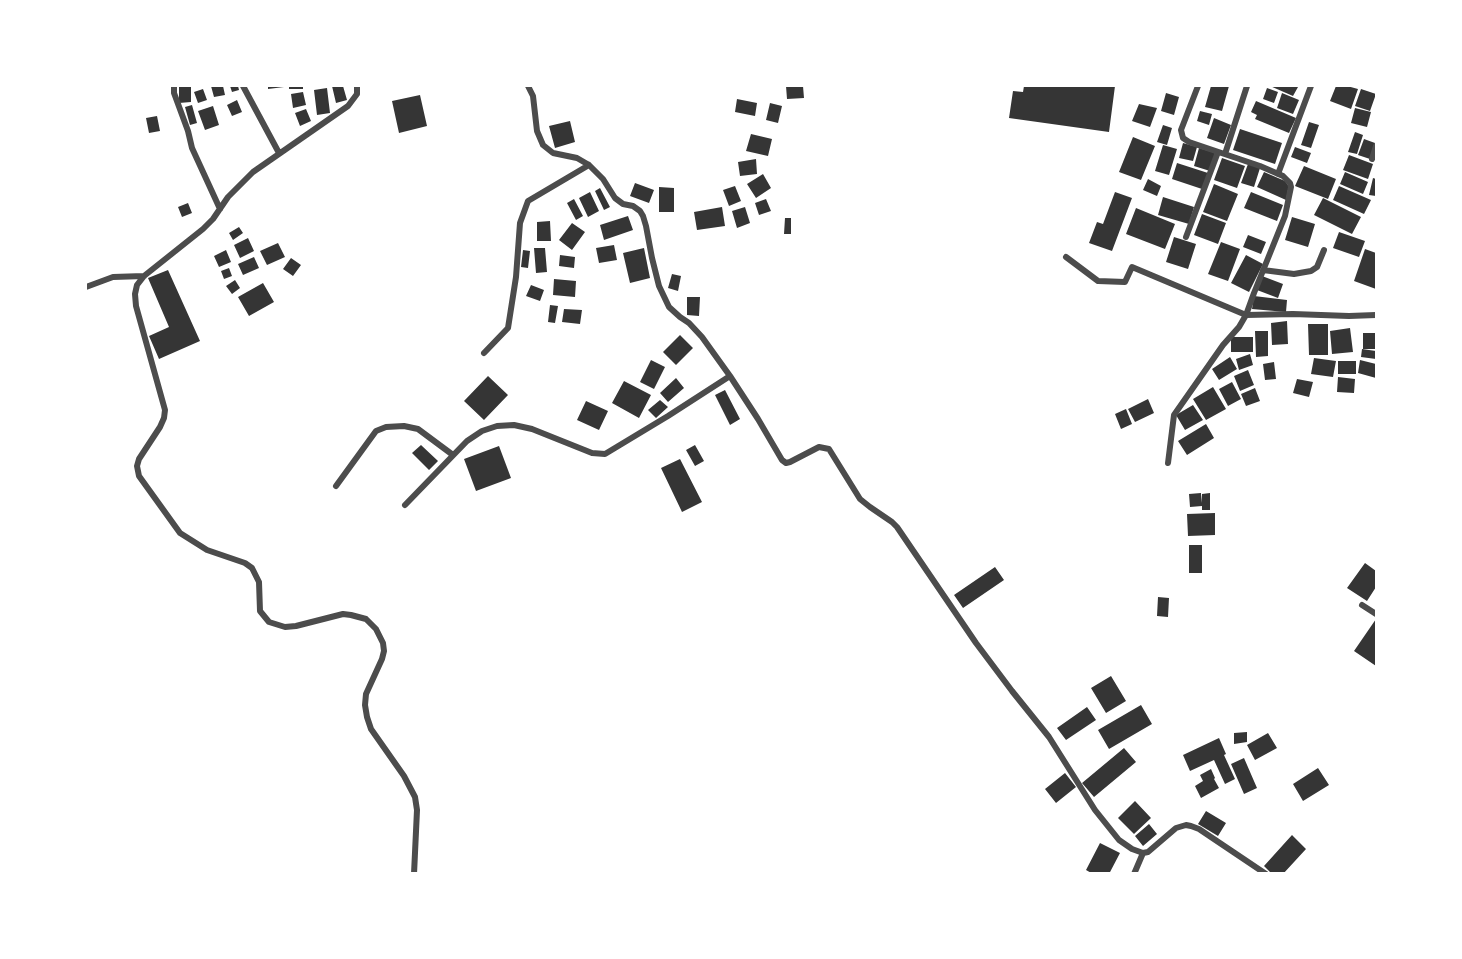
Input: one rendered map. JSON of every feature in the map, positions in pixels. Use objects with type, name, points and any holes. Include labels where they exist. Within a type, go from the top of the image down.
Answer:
[{"type":"street","points":[[174,86],[174,93],[192,148],[220,209]]},
{"type":"street","points":[[243,86],[279,153]]},
{"type":"street","points":[[357,86],[357,94],[348,106],[253,172],[240,184],[203,229],[144,276],[137,285],[136,306],[165,410],[160,427],[138,466],[139,476],[180,533],[207,550],[245,563],[252,568],[259,582],[260,610],[269,622],[277,626],[296,626],[343,614],[366,619],[376,629],[384,651],[366,694],[365,705],[371,729],[404,776],[415,797],[417,810],[414,873]]},
{"type":"street","points":[[528,86],[533,96],[537,131],[543,145],[553,153],[577,158],[589,165],[603,179],[615,198],[640,211],[646,226],[659,286],[665,299],[675,313],[689,323],[702,337],[730,376],[784,462],[790,462],[819,447],[829,449],[860,499],[897,527],[976,643],[1062,754],[1095,810],[1119,840],[1143,853],[1153,849],[1176,828],[1191,826],[1266,873]]},
{"type":"street","points":[[1168,463],[1174,415],[1246,315],[1286,216],[1290,193],[1290,183],[1283,176],[1183,138],[1181,130],[1198,86]]},
{"type":"street","points":[[1186,237],[1247,86]]},
{"type":"street","points":[[1278,174],[1311,86]]},
{"type":"street","points":[[1372,159],[1377,146]]},
{"type":"street","points":[[484,353],[507,328],[516,277],[520,223],[528,201],[589,165]]},
{"type":"street","points":[[1263,270],[1294,274],[1311,271],[1317,267],[1324,250]]},
{"type":"street","points":[[1066,257],[1098,281],[1125,282],[1132,267],[1246,315],[1377,315]]},
{"type":"street","points":[[86,286],[113,277],[144,276]]},
{"type":"street","points":[[405,505],[466,441],[482,431],[497,426],[514,425],[532,429],[592,453],[605,454],[730,376]]},
{"type":"street","points":[[336,486],[376,431],[386,426],[418,429],[453,455]]},
{"type":"street","points":[[1362,605],[1377,614]]},
{"type":"street","points":[[1134,873],[1143,853]]},
{"type":"building","points":[[179,86],[191,86],[191,102],[179,103]]},
{"type":"building","points":[[211,86],[223,86],[225,95],[214,97]]},
{"type":"building","points":[[230,86],[238,86],[239,90],[232,92]]},
{"type":"building","points":[[268,86],[284,86],[284,87],[268,89]]},
{"type":"building","points":[[289,86],[303,86],[303,89],[289,89]]},
{"type":"building","points":[[332,86],[343,86],[347,100],[336,103]]},
{"type":"building","points":[[786,86],[803,86],[804,98],[787,99]]},
{"type":"building","points":[[1024,86],[1115,86],[1109,132],[1009,118],[1013,91],[1023,92]]},
{"type":"building","points":[[1211,86],[1229,86],[1222,111],[1205,107]]},
{"type":"building","points":[[1270,86],[1295,86],[1298,87],[1293,96]]},
{"type":"building","points":[[1336,86],[1358,89],[1351,109],[1330,101]]},
{"type":"building","points":[[327,88],[330,113],[317,115],[314,90]]},
{"type":"building","points":[[1267,88],[1278,92],[1274,103],[1263,99]]},
{"type":"building","points":[[203,89],[207,100],[198,103],[194,92]]},
{"type":"building","points":[[1361,89],[1376,94],[1370,111],[1355,106]]},
{"type":"building","points":[[303,92],[306,105],[293,108],[291,94]]},
{"type":"building","points":[[1166,93],[1179,97],[1174,115],[1161,111]]},
{"type":"building","points":[[1282,93],[1299,100],[1293,114],[1277,108]]},
{"type":"building","points":[[420,95],[427,126],[399,133],[392,101]]},
{"type":"building","points":[[737,99],[757,103],[755,116],[735,112]]},
{"type":"building","points":[[237,100],[242,112],[232,116],[227,105]]},
{"type":"building","points":[[1256,101],[1296,118],[1289,133],[1255,119],[1257,115],[1251,112]]},
{"type":"building","points":[[770,103],[782,106],[778,123],[766,120]]},
{"type":"building","points":[[1139,104],[1157,108],[1150,127],[1132,121]]},
{"type":"building","points":[[192,105],[197,123],[190,125],[185,107]]},
{"type":"building","points":[[213,106],[219,125],[205,130],[198,111]]},
{"type":"building","points":[[1355,108],[1371,112],[1367,127],[1351,123]]},
{"type":"building","points":[[306,109],[311,121],[300,126],[295,113]]},
{"type":"building","points":[[1200,111],[1212,114],[1209,125],[1197,121]]},
{"type":"building","points":[[157,116],[160,131],[149,133],[146,118]]},
{"type":"building","points":[[1214,118],[1231,125],[1224,144],[1207,138]]},
{"type":"building","points":[[570,121],[575,142],[555,148],[549,126]]},
{"type":"building","points":[[1309,122],[1319,125],[1311,148],[1301,145]]},
{"type":"building","points":[[1163,125],[1172,128],[1167,145],[1157,142]]},
{"type":"building","points":[[1240,129],[1282,143],[1275,164],[1233,150]]},
{"type":"building","points":[[1355,132],[1363,135],[1357,154],[1348,152]]},
{"type":"building","points":[[751,134],[772,139],[768,156],[746,151]]},
{"type":"building","points":[[1133,137],[1155,146],[1141,180],[1119,172]]},
{"type":"building","points":[[1364,139],[1375,143],[1370,159],[1358,155]]},
{"type":"building","points":[[1183,143],[1197,147],[1193,161],[1179,158]]},
{"type":"building","points":[[1163,145],[1177,149],[1169,175],[1155,171]]},
{"type":"building","points":[[1295,147],[1311,153],[1307,163],[1291,157]]},
{"type":"building","points":[[1199,148],[1215,153],[1210,171],[1194,166]]},
{"type":"building","points":[[1349,155],[1373,164],[1368,179],[1343,170]]},
{"type":"building","points":[[1222,158],[1245,166],[1237,188],[1214,180]]},
{"type":"building","points":[[756,159],[757,174],[740,176],[738,162]]},
{"type":"building","points":[[1177,163],[1208,173],[1202,189],[1172,179]]},
{"type":"building","points":[[1248,164],[1260,168],[1254,187],[1241,183]]},
{"type":"building","points":[[1304,166],[1336,179],[1328,199],[1295,186]]},
{"type":"building","points":[[1264,172],[1285,181],[1288,185],[1286,200],[1257,187]]},
{"type":"building","points":[[1345,172],[1368,182],[1363,194],[1340,184]]},
{"type":"building","points":[[763,174],[771,188],[756,198],[747,184]]},
{"type":"building","points":[[1373,178],[1376,179],[1376,196],[1369,195]]},
{"type":"building","points":[[1148,179],[1161,186],[1157,196],[1143,190]]},
{"type":"building","points":[[635,183],[654,190],[649,203],[630,196]]},
{"type":"building","points":[[1214,184],[1238,194],[1227,221],[1203,212]]},
{"type":"building","points":[[735,186],[741,201],[729,206],[723,190]]},
{"type":"building","points":[[1339,186],[1371,200],[1364,214],[1333,200]]},
{"type":"building","points":[[659,187],[674,188],[674,212],[659,212]]},
{"type":"building","points":[[600,188],[610,207],[604,210],[595,191]]},
{"type":"building","points":[[590,192],[599,211],[588,217],[579,198]]},
{"type":"building","points":[[1115,192],[1132,198],[1112,251],[1089,243],[1097,222],[1103,224]]},
{"type":"building","points":[[1251,192],[1283,205],[1277,221],[1244,208]]},
{"type":"building","points":[[1163,197],[1194,207],[1189,224],[1158,215]]},
{"type":"building","points":[[1323,198],[1361,217],[1352,234],[1314,215]]},
{"type":"building","points":[[574,199],[583,216],[576,220],[567,203]]},
{"type":"building","points":[[766,199],[771,211],[759,215],[755,203]]},
{"type":"building","points":[[188,203],[192,213],[182,217],[178,207]]},
{"type":"building","points":[[722,207],[725,226],[697,230],[694,212]]},
{"type":"building","points":[[745,207],[750,223],[737,228],[732,211]]},
{"type":"building","points":[[1136,208],[1175,224],[1165,249],[1126,234]]},
{"type":"building","points":[[1202,214],[1226,223],[1218,244],[1194,235]]},
{"type":"building","points":[[628,216],[633,230],[604,240],[600,225]]},
{"type":"building","points":[[1292,217],[1315,224],[1308,247],[1285,240]]},
{"type":"building","points":[[785,218],[791,218],[791,234],[784,234]]},
{"type":"building","points":[[550,221],[551,241],[537,241],[537,222]]},
{"type":"building","points":[[572,223],[585,232],[572,250],[559,240]]},
{"type":"building","points":[[239,227],[243,233],[233,240],[229,233]]},
{"type":"building","points":[[1339,232],[1365,241],[1359,257],[1333,248]]},
{"type":"building","points":[[1248,235],[1266,242],[1261,254],[1243,247]]},
{"type":"building","points":[[1174,237],[1196,244],[1188,269],[1166,262]]},
{"type":"building","points":[[248,238],[254,251],[240,258],[234,245]]},
{"type":"building","points":[[1221,242],[1240,249],[1228,281],[1208,274]]},
{"type":"building","points":[[278,243],[285,257],[267,265],[260,251]]},
{"type":"building","points":[[614,245],[617,260],[599,263],[596,248]]},
{"type":"building","points":[[534,248],[545,248],[547,272],[536,273]]},
{"type":"building","points":[[644,248],[650,278],[630,283],[623,253]]},
{"type":"building","points":[[1365,249],[1376,253],[1376,289],[1354,281]]},
{"type":"building","points":[[226,250],[231,262],[219,267],[214,256]]},
{"type":"building","points":[[523,250],[530,251],[528,268],[521,267]]},
{"type":"building","points":[[560,255],[575,257],[574,268],[559,266]]},
{"type":"building","points":[[1246,255],[1263,264],[1249,292],[1231,283]]},
{"type":"building","points":[[254,257],[259,268],[243,275],[238,264]]},
{"type":"building","points":[[291,258],[301,265],[293,276],[283,269]]},
{"type":"building","points":[[229,268],[232,276],[224,279],[221,271]]},
{"type":"building","points":[[168,270],[200,341],[159,359],[149,336],[169,327],[148,278]]},
{"type":"building","points":[[672,274],[681,276],[678,291],[668,288]]},
{"type":"building","points":[[1262,276],[1283,284],[1278,298],[1257,290]]},
{"type":"building","points":[[554,279],[576,281],[575,297],[553,295]]},
{"type":"building","points":[[235,280],[240,288],[232,294],[226,286]]},
{"type":"building","points":[[263,283],[274,302],[249,316],[238,297]]},
{"type":"building","points":[[531,285],[544,290],[540,301],[526,296]]},
{"type":"building","points":[[1254,296],[1287,300],[1286,312],[1252,309]]},
{"type":"building","points":[[687,297],[700,297],[699,316],[687,315]]},
{"type":"building","points":[[550,305],[558,306],[555,323],[548,322]]},
{"type":"building","points":[[564,309],[582,310],[580,324],[562,322]]},
{"type":"building","points":[[1287,321],[1288,344],[1272,345],[1271,323]]},
{"type":"building","points":[[1308,324],[1328,324],[1328,355],[1309,355]]},
{"type":"building","points":[[1350,328],[1353,352],[1332,354],[1330,331]]},
{"type":"building","points":[[1255,331],[1268,331],[1268,356],[1256,357]]},
{"type":"building","points":[[1363,333],[1376,333],[1376,349],[1363,349]]},
{"type":"building","points":[[680,335],[693,348],[676,365],[663,352]]},
{"type":"building","points":[[1231,337],[1253,337],[1253,352],[1231,352]]},
{"type":"building","points":[[1362,349],[1376,351],[1376,359],[1361,357]]},
{"type":"building","points":[[1250,354],[1253,365],[1239,370],[1236,359]]},
{"type":"building","points":[[1230,357],[1237,369],[1219,380],[1212,369]]},
{"type":"building","points":[[1314,358],[1336,361],[1333,377],[1311,374]]},
{"type":"building","points":[[651,360],[665,367],[654,389],[640,382]]},
{"type":"building","points":[[1360,360],[1376,364],[1376,378],[1358,373]]},
{"type":"building","points":[[1338,361],[1356,361],[1356,374],[1338,374]]},
{"type":"building","points":[[1274,362],[1276,379],[1265,380],[1263,364]]},
{"type":"building","points":[[1248,370],[1254,385],[1240,391],[1234,376]]},
{"type":"building","points":[[488,376],[508,395],[484,420],[464,401]]},
{"type":"building","points":[[1338,377],[1355,379],[1354,393],[1337,392]]},
{"type":"building","points":[[676,378],[684,388],[668,402],[660,393]]},
{"type":"building","points":[[1297,379],[1313,382],[1309,397],[1293,393]]},
{"type":"building","points":[[624,381],[651,395],[639,418],[612,403]]},
{"type":"building","points":[[1232,382],[1241,399],[1228,406],[1219,389]]},
{"type":"building","points":[[1213,387],[1226,409],[1206,420],[1193,399]]},
{"type":"building","points":[[1255,388],[1260,401],[1246,406],[1241,394]]},
{"type":"building","points":[[725,390],[740,419],[730,425],[715,395]]},
{"type":"building","points":[[1148,399],[1154,413],[1135,422],[1128,409]]},
{"type":"building","points":[[660,400],[668,407],[656,418],[648,410]]},
{"type":"building","points":[[586,401],[608,411],[599,430],[577,420]]},
{"type":"building","points":[[1193,405],[1203,420],[1185,430],[1176,415]]},
{"type":"building","points":[[1126,409],[1132,424],[1121,429],[1115,414]]},
{"type":"building","points":[[1206,424],[1214,438],[1187,455],[1178,441]]},
{"type":"building","points":[[421,445],[438,461],[429,470],[412,453]]},
{"type":"building","points":[[695,445],[704,461],[695,466],[686,450]]},
{"type":"building","points":[[499,446],[511,478],[476,491],[464,459]]},
{"type":"building","points":[[680,459],[702,502],[682,512],[661,468]]},
{"type":"building","points":[[1201,493],[1201,503],[1202,494],[1210,493],[1210,510],[1202,510],[1202,506],[1190,507],[1189,494]]},
{"type":"building","points":[[1215,513],[1215,535],[1188,536],[1187,514]]},
{"type":"building","points":[[1189,545],[1202,545],[1202,573],[1189,573]]},
{"type":"building","points":[[1365,563],[1376,571],[1376,587],[1367,601],[1347,588]]},
{"type":"building","points":[[995,567],[1004,580],[963,608],[954,595]]},
{"type":"building","points":[[1158,597],[1169,598],[1168,617],[1157,616]]},
{"type":"building","points":[[1376,619],[1376,666],[1354,651]]},
{"type":"building","points":[[1111,676],[1126,701],[1106,713],[1091,688]]},
{"type":"building","points":[[1141,705],[1152,724],[1109,749],[1098,730]]},
{"type":"building","points":[[1087,707],[1096,720],[1066,740],[1057,728]]},
{"type":"building","points":[[1247,732],[1247,742],[1234,744],[1234,733]]},
{"type":"building","points":[[1268,733],[1277,748],[1255,760],[1247,745]]},
{"type":"building","points":[[1219,738],[1235,779],[1225,784],[1214,760],[1190,771],[1183,755]]},
{"type":"building","points":[[1124,748],[1136,762],[1094,797],[1082,783]]},
{"type":"building","points":[[1244,758],[1257,788],[1244,794],[1231,764]]},
{"type":"building","points":[[1318,768],[1329,785],[1303,801],[1293,784]]},
{"type":"building","points":[[1211,769],[1219,788],[1201,798],[1195,786],[1203,781],[1200,775]]},
{"type":"building","points":[[1065,773],[1076,787],[1056,803],[1045,789]]},
{"type":"building","points":[[1135,801],[1151,818],[1134,834],[1118,818]]},
{"type":"building","points":[[1206,811],[1226,823],[1218,836],[1198,824]]},
{"type":"building","points":[[1149,824],[1157,834],[1143,846],[1135,836]]},
{"type":"building","points":[[1292,835],[1306,849],[1283,874],[1272,874],[1264,866]]},
{"type":"building","points":[[1100,843],[1120,853],[1109,874],[1093,874],[1086,870]]}]
